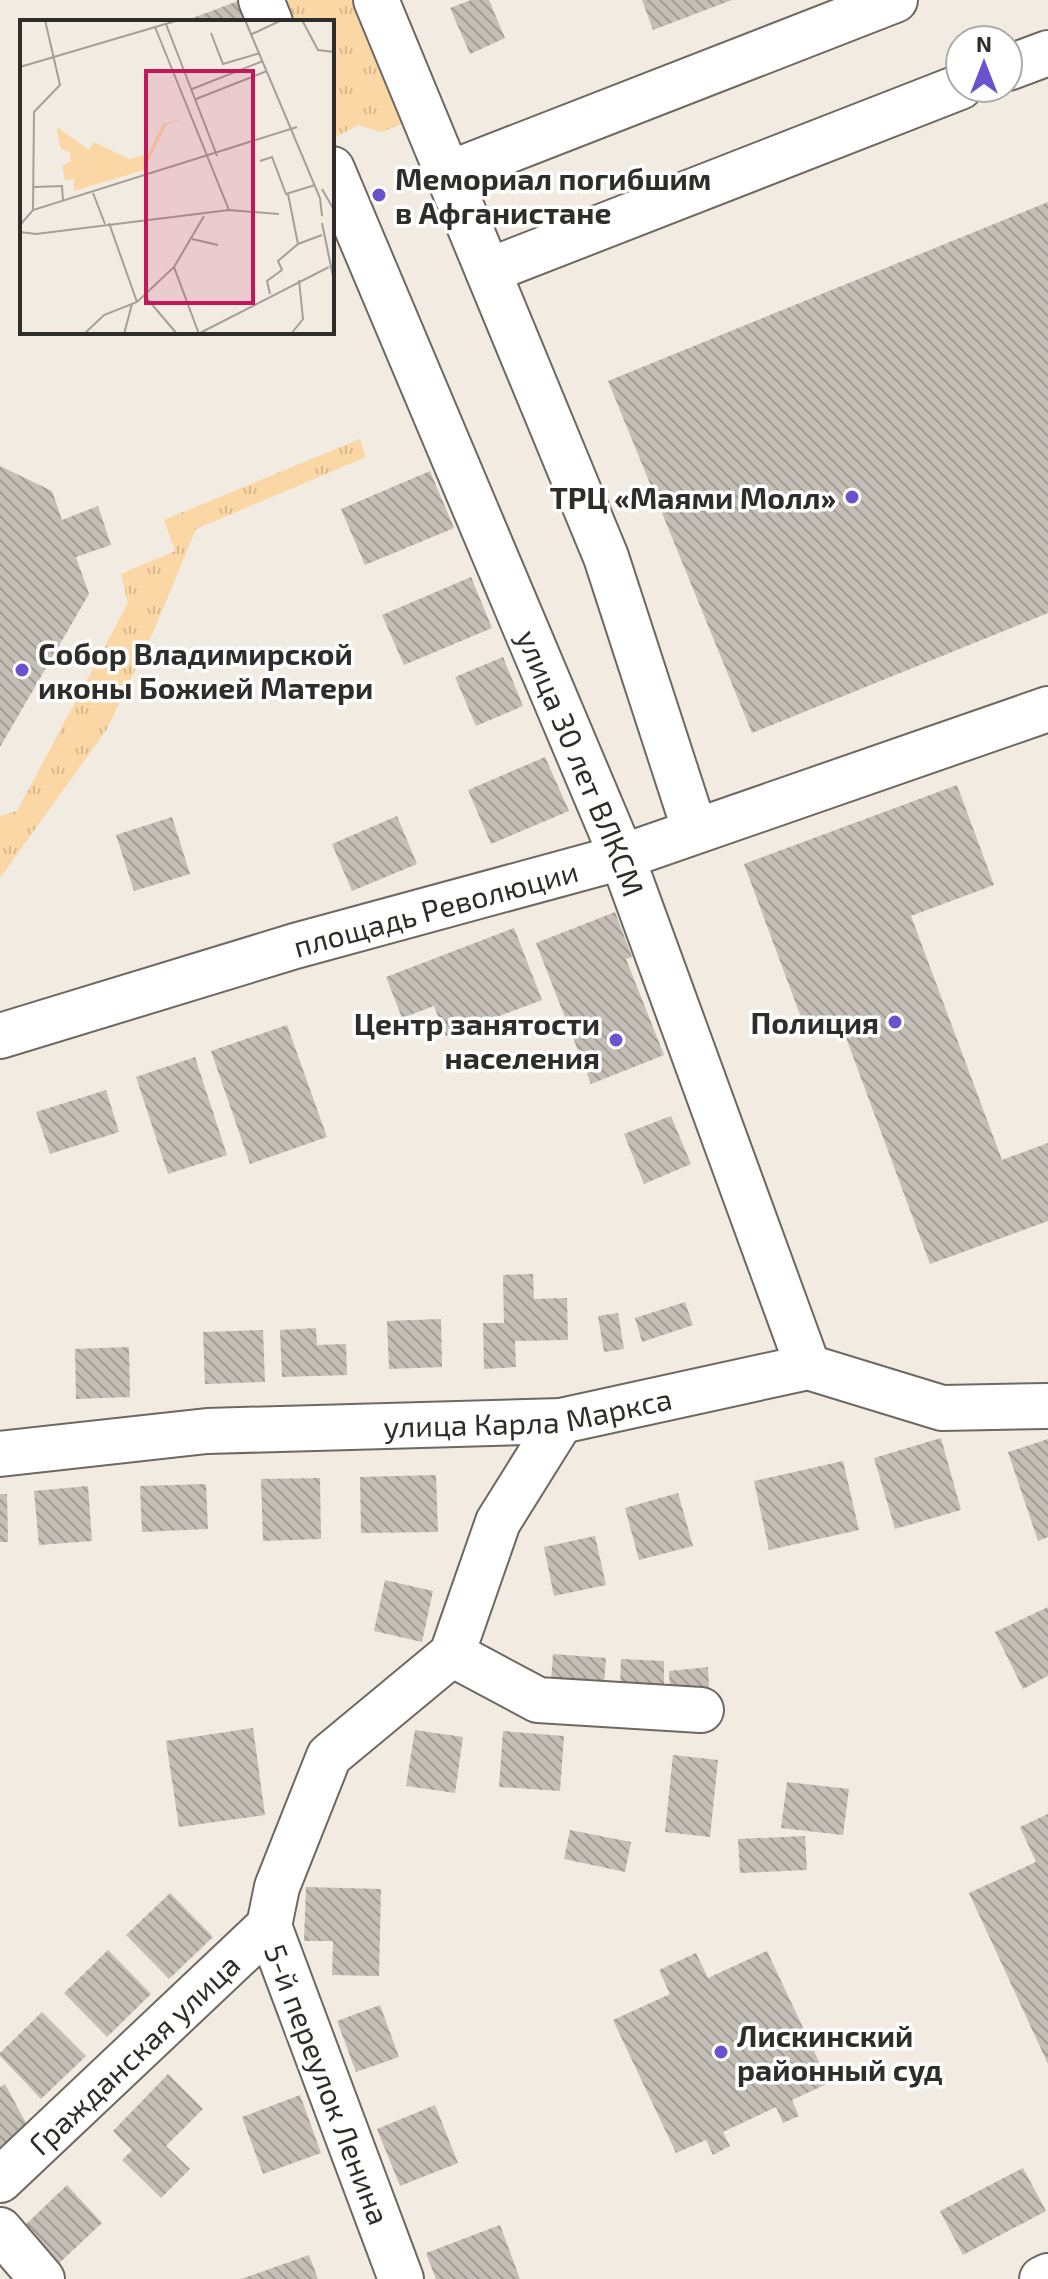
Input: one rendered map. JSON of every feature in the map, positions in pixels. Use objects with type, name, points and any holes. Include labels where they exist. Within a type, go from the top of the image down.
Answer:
[{"type":"street","points":[[261,0],[269,20]]},
{"type":"street","points":[[376,0],[606,557],[695,831]]},
{"type":"street","points":[[448,174],[895,0]]},
{"type":"street","points":[[1024,62],[1048,53]]},
{"type":"street","points":[[488,271],[944,93]]},
{"type":"street","name":"улица 30 лет ВЛКСМ","points":[[334,174],[622,857],[808,1367]]},
{"type":"street","name":"площадь Революции","points":[[0,1036],[295,946],[622,857],[1048,709]]},
{"type":"street","name":"улица Карла Маркса","points":[[0,1454],[207,1431],[561,1421],[808,1367],[942,1408],[1048,1406]]},
{"type":"street","points":[[273,1907],[329,1756],[452,1654],[498,1522],[561,1421]]},
{"type":"street","points":[[452,1654],[538,1700],[701,1710]]},
{"type":"street","name":"Гражданская улица","points":[[0,2180],[273,1907]]},
{"type":"street","name":"5-й переулок Ленина","points":[[273,1907],[401,2279]]},
{"type":"street","points":[[0,2230],[42,2279]]},
{"type":"street","points":[[1042,2279],[1048,2276]]},
{"type":"green space","points":[[276,0],[361,0],[411,120],[382,132],[358,125],[334,138],[334,20],[285,20]]},
{"type":"green space","points":[[360,439],[366,457],[196,529],[155,628],[107,729],[0,878],[0,816],[17,811],[128,603],[121,574],[175,551],[164,520]]},
{"type":"building","points":[[471,0],[489,0],[505,38],[470,54],[450,8]]},
{"type":"building","points":[[642,0],[732,0],[653,30]]},
{"type":"building","points":[[238,1],[245,20],[190,20]]},
{"type":"building","name":"ТРЦ «Маями Молл»","points":[[1048,202],[1048,613],[752,733],[608,381]]},
{"type":"building","name":"Собор Владимирской иконы Божией Матери","points":[[0,466],[52,491],[62,520],[98,506],[111,545],[76,557],[89,594],[0,747]]},
{"type":"building","points":[[430,471],[454,528],[365,565],[341,509]]},
{"type":"building","points":[[471,577],[492,628],[404,665],[382,615]]},
{"type":"building","points":[[503,657],[523,706],[476,726],[455,677]]},
{"type":"building","points":[[545,757],[569,811],[491,844],[468,790]]},
{"type":"building","name":"Полиция","points":[[957,785],[994,885],[911,916],[1002,1160],[1048,1143],[1048,1221],[930,1264],[838,1016],[805,1028],[744,864]]},
{"type":"building","points":[[397,816],[417,864],[352,891],[332,844]]},
{"type":"building","points":[[172,817],[190,874],[134,891],[116,835]]},
{"type":"building","points":[[615,912],[632,957],[626,959],[664,1055],[591,1084],[536,943]]},
{"type":"building","points":[[514,928],[542,1000],[446,1036],[434,1006],[402,1018],[386,977]]},
{"type":"building","points":[[287,1025],[327,1137],[250,1164],[211,1051]]},
{"type":"building","points":[[195,1057],[227,1155],[168,1174],[136,1077]]},
{"type":"building","points":[[106,1090],[119,1132],[50,1154],[36,1112]]},
{"type":"building","points":[[671,1116],[691,1164],[644,1184],[624,1134]]},
{"type":"building","points":[[533,1274],[534,1299],[567,1298],[568,1340],[515,1341],[516,1367],[484,1369],[483,1323],[504,1323],[503,1275]]},
{"type":"building","points":[[685,1302],[693,1325],[642,1342],[635,1318]]},
{"type":"building","points":[[618,1313],[624,1349],[604,1352],[598,1316]]},
{"type":"building","points":[[441,1319],[442,1367],[389,1369],[387,1321]]},
{"type":"building","points":[[316,1328],[317,1345],[346,1344],[347,1375],[282,1377],[280,1330]]},
{"type":"building","points":[[263,1330],[265,1382],[205,1384],[203,1332]]},
{"type":"building","points":[[129,1347],[130,1397],[76,1399],[75,1349]]},
{"type":"building","points":[[941,1438],[961,1510],[895,1529],[874,1458]]},
{"type":"building","points":[[1048,1439],[1048,1537],[1038,1541],[1008,1452]]},
{"type":"building","points":[[843,1461],[859,1530],[769,1550],[754,1481]]},
{"type":"building","points":[[436,1475],[438,1532],[361,1533],[360,1477]]},
{"type":"building","points":[[320,1478],[321,1539],[263,1541],[261,1479]]},
{"type":"building","points":[[206,1484],[208,1529],[142,1532],[140,1486]]},
{"type":"building","points":[[88,1486],[92,1541],[39,1545],[34,1491]]},
{"type":"building","points":[[678,1493],[693,1546],[639,1560],[625,1508]]},
{"type":"building","points":[[0,1494],[7,1494],[8,1542],[0,1542]]},
{"type":"building","points":[[595,1536],[606,1585],[554,1596],[544,1547]]},
{"type":"building","points":[[385,1580],[433,1591],[422,1642],[374,1631]]},
{"type":"building","points":[[1048,1607],[1048,1676],[1023,1689],[995,1632]]},
{"type":"building","points":[[553,1654],[606,1658],[604,1685],[551,1682]]},
{"type":"building","points":[[621,1659],[664,1661],[664,1688],[620,1687]]},
{"type":"building","points":[[708,1667],[709,1688],[670,1691],[669,1671]]},
{"type":"building","points":[[253,1728],[265,1815],[179,1827],[166,1741]]},
{"type":"building","points":[[415,1730],[463,1737],[455,1793],[406,1786]]},
{"type":"building","points":[[503,1731],[564,1736],[560,1791],[499,1787]]},
{"type":"building","points":[[673,1755],[718,1760],[710,1837],[665,1832]]},
{"type":"building","points":[[787,1782],[849,1789],[843,1835],[781,1828]]},
{"type":"building","points":[[1048,1814],[1048,2064],[969,1893],[1036,1862],[1020,1827]]},
{"type":"building","points":[[570,1830],[631,1842],[625,1872],[564,1859]]},
{"type":"building","points":[[805,1836],[807,1870],[740,1873],[738,1839]]},
{"type":"building","points":[[306,1887],[381,1889],[379,1976],[332,1975],[333,1941],[304,1941]]},
{"type":"building","points":[[170,1893],[213,1937],[169,1979],[126,1935]]},
{"type":"building","points":[[108,1950],[151,1994],[107,2037],[64,1993]]},
{"type":"building","name":"Лискинский районный суд","points":[[767,1951],[829,2083],[792,2100],[799,2116],[783,2123],[776,2107],[723,2132],[730,2146],[713,2155],[706,2140],[676,2153],[613,2020],[670,1994],[659,1970],[696,1953],[708,1978]]},
{"type":"building","points":[[380,2005],[399,2057],[356,2072],[337,2021]]},
{"type":"building","points":[[42,2012],[86,2056],[41,2099],[0,2053]]},
{"type":"building","points":[[168,2074],[203,2109],[166,2146],[190,2169],[161,2198],[122,2160],[132,2150],[113,2131]]},
{"type":"building","points":[[5,2084],[34,2138],[0,2156],[0,2087]]},
{"type":"building","points":[[300,2095],[321,2153],[263,2174],[242,2117]]},
{"type":"building","points":[[435,2105],[458,2163],[400,2186],[377,2129]]},
{"type":"building","points":[[1023,2168],[1046,2211],[963,2255],[940,2211]]},
{"type":"building","points":[[67,2185],[102,2223],[55,2267],[20,2230]]},
{"type":"building","points":[[500,2225],[520,2279],[436,2279],[426,2253]]},
{"type":"building","points":[[309,2255],[318,2279],[241,2279]]},
{"type":"place","name":"Мемориал погибшим в Афганистане","points":[[379,195]]},
{"type":"place","name":"ТРЦ «Маями Молл»","points":[[852,497]]},
{"type":"place","name":"Собор Владимирской иконы Божией Матери","points":[[22,670]]},
{"type":"place","name":"Полиция","points":[[895,1022]]},
{"type":"place","name":"Центр занятости населения","points":[[616,1040]]},
{"type":"place","name":"Лискинский районный суд","points":[[721,2052]]}]
